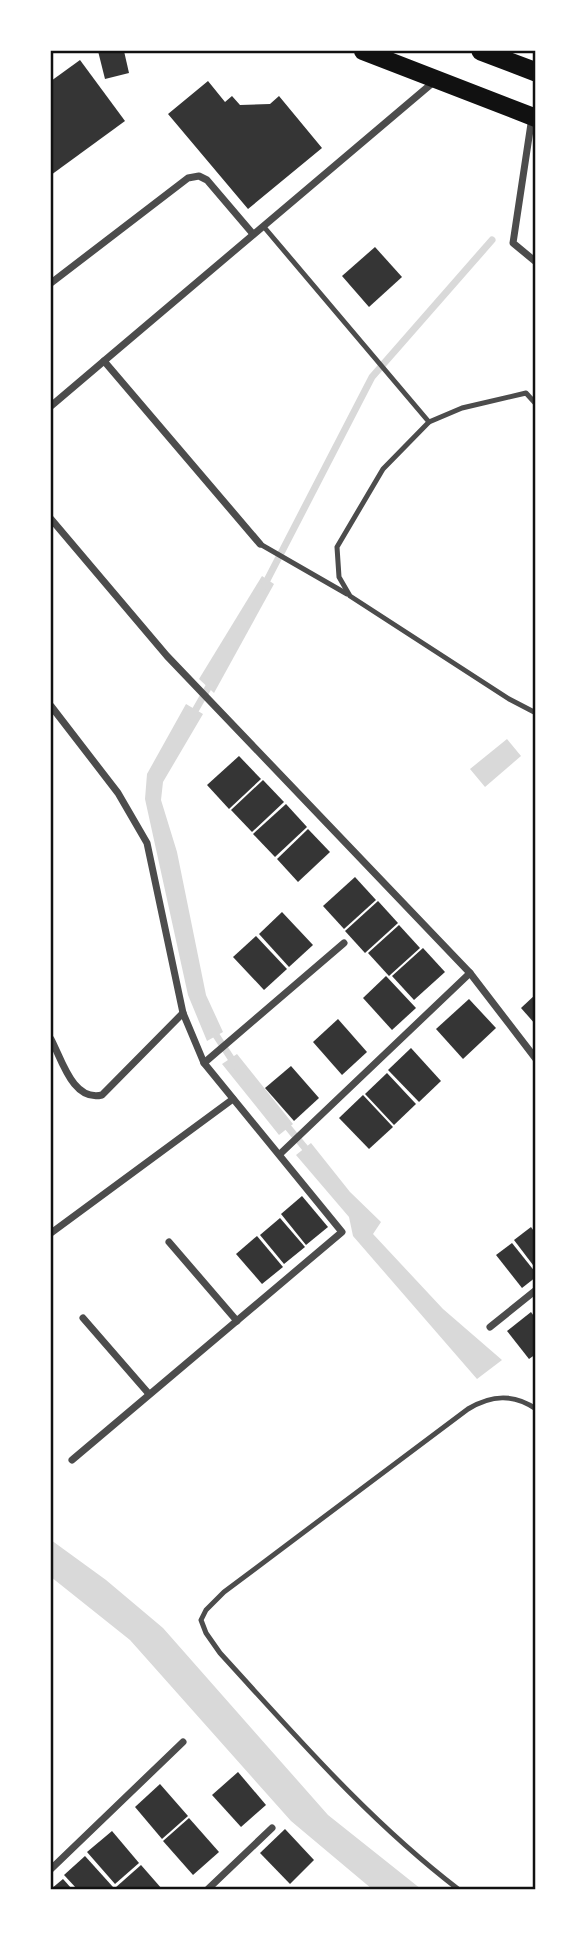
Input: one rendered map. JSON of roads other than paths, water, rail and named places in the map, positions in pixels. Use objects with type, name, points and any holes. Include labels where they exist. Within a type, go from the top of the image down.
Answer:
[{"type":"highway","points":[[481,51],[536,72]]},
{"type":"main road","points":[[363,51],[534,117]]},
{"type":"street","points":[[51,406],[437,79]]},
{"type":"street","points":[[534,117],[513,243],[536,262]]},
{"type":"street","points":[[51,283],[188,178],[199,176],[207,180],[253,234]]},
{"type":"street","points":[[104,361],[260,544]]},
{"type":"street","points":[[51,519],[167,656],[470,973],[536,1059]]},
{"type":"street","points":[[51,706],[118,793],[147,843],[183,1013],[204,1063],[342,1232],[72,1460]]},
{"type":"street","points":[[204,1063],[344,943]]},
{"type":"street","points":[[280,1154],[470,973]]},
{"type":"street","points":[[51,1039],[76,1086],[84,1095],[92,1098],[102,1095],[183,1013]]},
{"type":"street","points":[[51,1233],[233,1099]]},
{"type":"street","points":[[169,1242],[237,1321]]},
{"type":"street","points":[[490,1327],[536,1290]]},
{"type":"street","points":[[83,1318],[149,1394]]},
{"type":"street","points":[[51,1869],[183,1742]]},
{"type":"street","points":[[208,1889],[272,1828]]},
{"type":"lane","points":[[264,227],[429,422]]},
{"type":"lane","points":[[350,596],[340,578],[337,547],[383,469],[429,422],[462,408],[526,393],[536,404]]},
{"type":"lane","points":[[260,544],[350,596],[509,699],[536,713]]},
{"type":"lane","points":[[458,1889],[407,1850],[367,1813],[220,1653],[205,1633],[201,1620],[206,1609],[224,1592],[468,1409],[480,1402],[509,1396],[536,1409]]},
{"type":"waterway","points":[[263,588],[372,377],[492,240]]},
{"type":"waterway","points":[[192,716],[212,681]]},
{"type":"waterway","points":[[212,1029],[236,1066]]},
{"type":"waterway","points":[[282,1120],[310,1154]]}]
